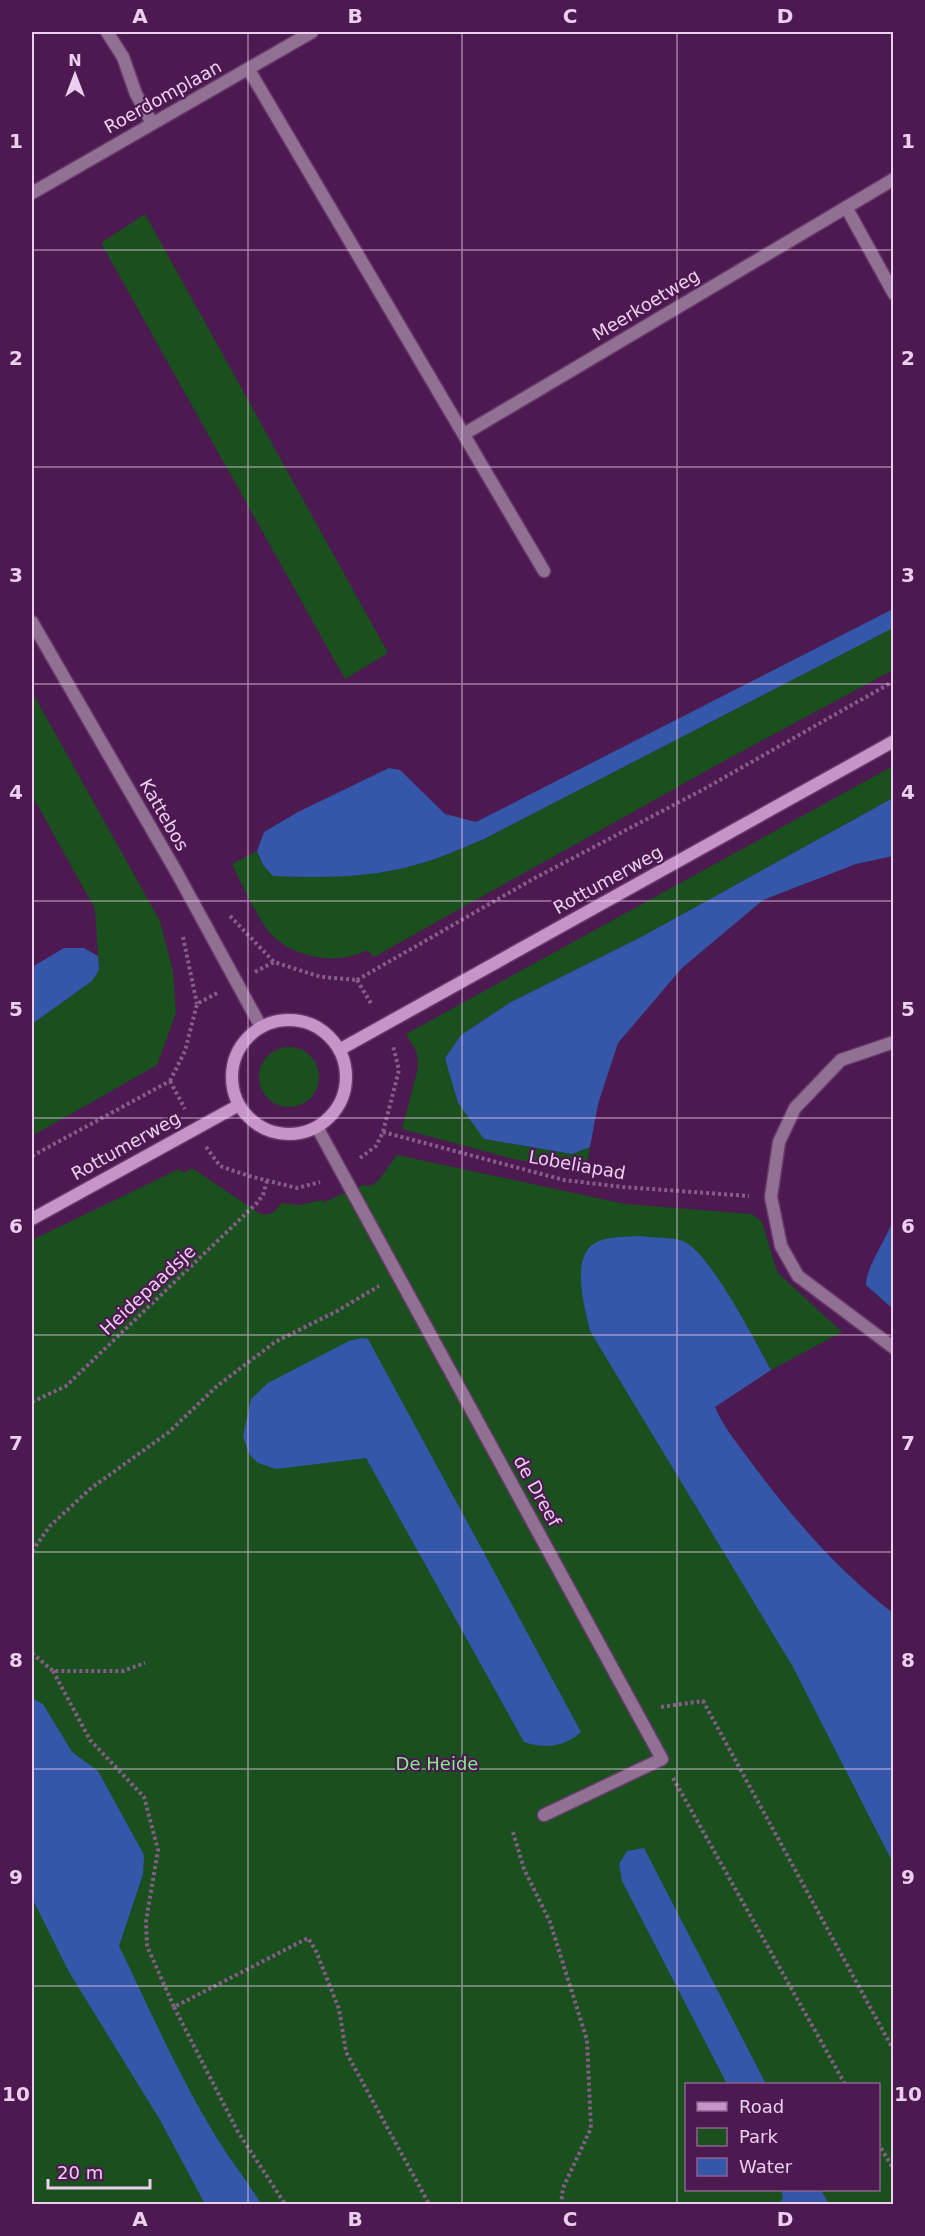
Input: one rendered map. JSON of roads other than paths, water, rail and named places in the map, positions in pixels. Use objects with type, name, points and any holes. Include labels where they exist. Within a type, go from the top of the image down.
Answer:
[{"type":"main road","name":"Rottumerweg","points":[[339,1050],[894,741]]},
{"type":"main road","points":[[279,1021],[305,1022],[328,1035],[339,1050],[345,1068],[345,1088],[338,1106],[317,1127],[298,1133],[278,1133],[251,1120],[239,1105],[231,1078],[234,1061],[241,1044],[261,1027],[279,1021]]},
{"type":"main road","name":"Rottumerweg","points":[[32,1219],[239,1105]]},
{"type":"street","points":[[107,32],[123,57],[128,77],[152,123]]},
{"type":"street","name":"Roerdomplaan","points":[[32,193],[312,32]]},
{"type":"street","points":[[249,70],[544,571]]},
{"type":"street","name":"Meerkoetweg","points":[[464,434],[894,179]]},
{"type":"street","points":[[846,207],[894,294]]},
{"type":"street","name":"Kattebos","points":[[32,622],[177,873],[261,1027]]},
{"type":"street","points":[[894,1042],[841,1060],[795,1107],[782,1132],[776,1153],[771,1197],[781,1246],[798,1276],[894,1348]]},
{"type":"street","name":"de Dreef","points":[[317,1127],[662,1759],[543,1815]]},
{"type":"water","points":[[893,609],[893,628],[484,839],[442,857],[380,872],[345,876],[291,877],[273,876],[263,865],[257,851],[264,832],[298,812],[389,768],[400,770],[445,814],[476,822]]},
{"type":"water","points":[[893,798],[893,856],[856,864],[763,900],[682,968],[618,1043],[598,1104],[590,1147],[572,1154],[484,1139],[458,1103],[445,1058],[461,1035],[511,1002],[643,936]]},
{"type":"water","points":[[64,948],[84,948],[98,956],[99,970],[92,981],[32,1024],[32,967]]},
{"type":"water","points":[[893,1220],[893,1309],[866,1285],[869,1270]]},
{"type":"water","points":[[641,1236],[683,1241],[706,1262],[719,1280],[771,1370],[715,1407],[718,1414],[739,1446],[797,1521],[853,1579],[893,1613],[893,1863],[793,1667],[590,1331],[582,1296],[581,1269],[584,1257],[590,1247],[604,1239]]},
{"type":"water","points":[[368,1339],[581,1732],[568,1741],[547,1746],[524,1742],[366,1458],[276,1469],[258,1463],[249,1454],[243,1436],[251,1399],[268,1383],[349,1341]]},
{"type":"water","points":[[32,1698],[43,1704],[72,1752],[98,1771],[144,1855],[143,1874],[119,1946],[192,2095],[220,2143],[261,2204],[205,2204],[160,2120],[69,1972],[32,1898]]},
{"type":"water","points":[[644,1848],[765,2083],[726,2083],[622,1881],[619,1864],[627,1851]]},
{"type":"water","points":[[781,2191],[822,2191],[829,2204],[779,2204],[783,2198]]},
{"type":"park label","name":"De Heide","points":[[437,1764]]}]
